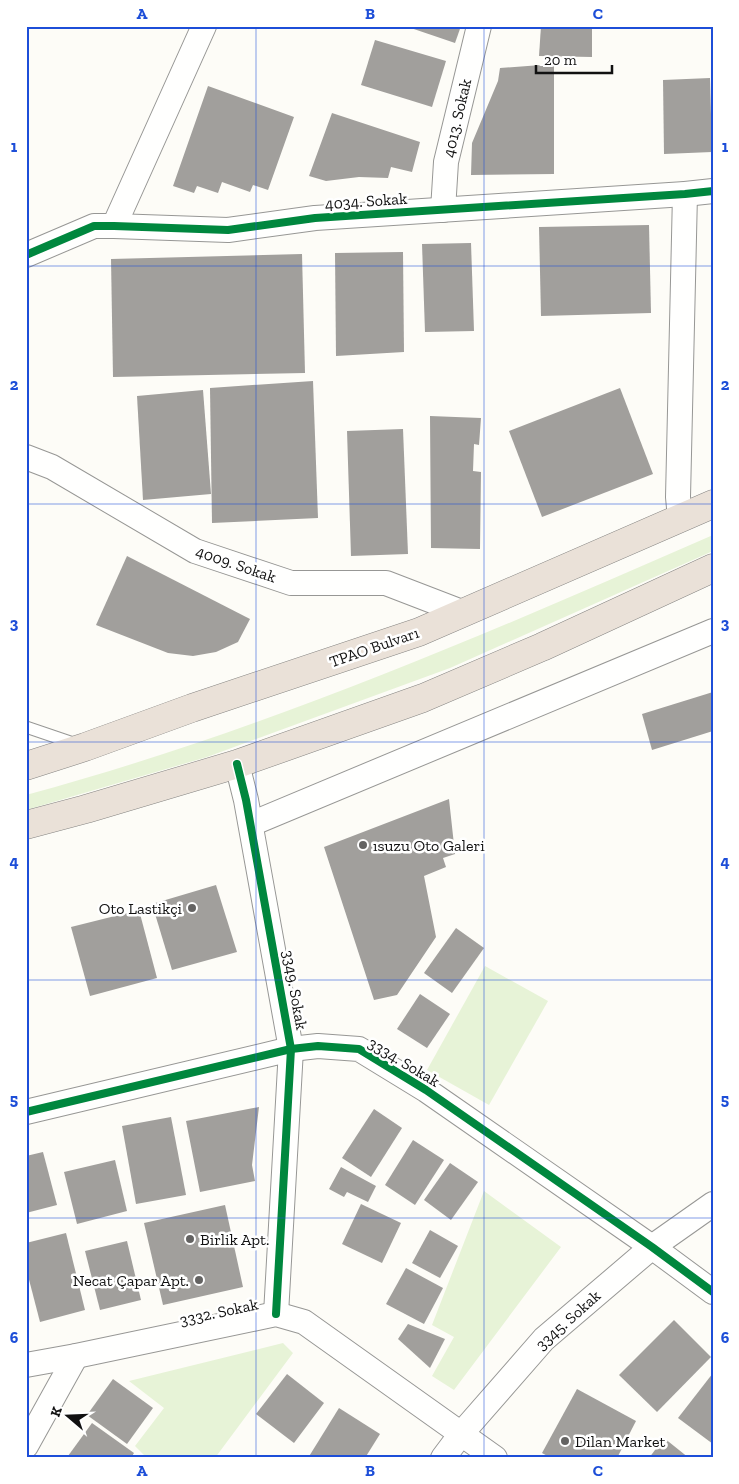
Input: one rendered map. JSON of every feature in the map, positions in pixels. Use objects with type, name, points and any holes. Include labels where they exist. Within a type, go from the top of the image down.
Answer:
[{"type":"highway","name":"TPAO Bulvarı","points":[[26,766],[419,632],[713,504]]},
{"type":"highway","points":[[26,825],[237,764],[423,698],[713,568]]},
{"type":"street","points":[[114,226],[204,26]]},
{"type":"street","name":"4013. Sokak","points":[[443,210],[446,162],[479,26]]},
{"type":"street","name":"4034. Sokak","points":[[26,255],[94,226],[228,230],[315,218],[685,194],[713,190]]},
{"type":"street","points":[[680,518],[678,497],[685,194]]},
{"type":"street","name":"4009. Sokak","points":[[26,457],[52,467],[195,551],[291,583],[386,583],[464,612]]},
{"type":"street","points":[[251,824],[713,631]]},
{"type":"street","name":"3349. Sokak","points":[[237,764],[251,824],[291,1050],[276,1314]]},
{"type":"street","name":"3334. Sokak","points":[[26,1112],[291,1050],[318,1046],[359,1049],[426,1090],[652,1247],[713,1292]]},
{"type":"street","name":"3345. Sokak","points":[[443,1458],[460,1434],[544,1339],[652,1247],[713,1204]]},
{"type":"street","name":"3332. Sokak","points":[[26,1365],[276,1314],[304,1322],[495,1458]]},
{"type":"street","points":[[26,1446],[76,1356]]},
{"type":"street","points":[[26,1454],[32,1458]]},
{"type":"lane","points":[[26,727],[85,747]]},
{"type":"green space","points":[[713,535],[713,551],[450,668],[207,757],[26,810],[26,795],[202,741],[374,678],[544,608]]},
{"type":"green space","points":[[485,966],[548,1001],[489,1105],[427,1070]]},
{"type":"green space","points":[[484,1191],[561,1247],[454,1390],[432,1376],[454,1337],[432,1325]]},
{"type":"green space","points":[[283,1343],[293,1353],[215,1458],[147,1458],[135,1446],[164,1408],[129,1381]]},
{"type":"building","points":[[405,26],[461,26],[455,43]]},
{"type":"building","points":[[541,26],[592,26],[592,57],[539,56]]},
{"type":"building","points":[[375,40],[446,61],[432,107],[361,85]]},
{"type":"building","points":[[554,64],[554,174],[471,175],[472,143],[498,81],[500,68]]},
{"type":"building","points":[[710,78],[712,152],[664,154],[663,80]]},
{"type":"building","points":[[208,86],[294,117],[268,190],[253,185],[250,192],[222,182],[218,193],[197,186],[194,193],[173,186]]},
{"type":"building","points":[[332,113],[420,142],[412,172],[391,167],[388,178],[359,177],[326,181],[309,176]]},
{"type":"building","points":[[649,225],[651,313],[541,316],[539,227]]},
{"type":"building","points":[[471,243],[474,331],[425,332],[422,244]]},
{"type":"building","points":[[403,252],[404,352],[336,356],[335,253]]},
{"type":"building","points":[[302,254],[305,373],[113,377],[111,259]]},
{"type":"building","points":[[313,381],[318,518],[212,523],[210,388]]},
{"type":"building","points":[[620,388],[653,474],[542,517],[509,431]]},
{"type":"building","points":[[203,390],[211,494],[143,500],[137,396]]},
{"type":"building","points":[[430,416],[481,418],[479,445],[474,444],[473,471],[481,472],[480,549],[431,548]]},
{"type":"building","points":[[403,429],[408,554],[351,556],[347,431]]},
{"type":"building","points":[[127,556],[250,619],[238,642],[216,652],[193,656],[168,653],[96,625]]},
{"type":"building","points":[[713,692],[713,731],[652,750],[642,714]]},
{"type":"building","points":[[449,799],[455,854],[443,858],[446,867],[424,876],[436,937],[397,995],[374,1000],[324,847]]},
{"type":"building","points":[[216,885],[237,952],[172,970],[152,904]]},
{"type":"building","points":[[139,910],[157,978],[90,996],[71,927]]},
{"type":"building","points":[[456,928],[484,948],[452,993],[424,973]]},
{"type":"building","points":[[420,994],[450,1014],[427,1048],[397,1029]]},
{"type":"building","points":[[259,1107],[252,1165],[255,1181],[200,1192],[186,1121]]},
{"type":"building","points":[[374,1109],[402,1128],[371,1177],[342,1158]]},
{"type":"building","points":[[171,1117],[186,1195],[136,1204],[122,1126]]},
{"type":"building","points":[[413,1140],[444,1160],[415,1205],[385,1185]]},
{"type":"building","points":[[43,1152],[57,1205],[26,1213],[26,1156]]},
{"type":"building","points":[[115,1160],[127,1211],[77,1224],[64,1172]]},
{"type":"building","points":[[450,1163],[478,1182],[451,1220],[424,1200]]},
{"type":"building","points":[[341,1167],[376,1186],[368,1202],[347,1192],[344,1197],[329,1189]]},
{"type":"building","points":[[361,1204],[401,1223],[382,1263],[342,1244]]},
{"type":"building","name":"Birlik Apt.","points":[[225,1205],[243,1287],[163,1305],[144,1223]]},
{"type":"building","points":[[430,1230],[458,1246],[440,1278],[412,1263]]},
{"type":"building","points":[[66,1233],[85,1310],[40,1322],[26,1268],[26,1243]]},
{"type":"building","points":[[127,1241],[141,1300],[100,1310],[85,1251]]},
{"type":"building","points":[[406,1268],[443,1288],[424,1324],[386,1304]]},
{"type":"building","points":[[674,1320],[711,1357],[657,1412],[619,1375]]},
{"type":"building","points":[[408,1324],[445,1339],[430,1368],[398,1339]]},
{"type":"building","points":[[713,1373],[713,1444],[678,1418]]},
{"type":"building","points":[[287,1374],[324,1403],[294,1443],[256,1414]]},
{"type":"building","points":[[113,1379],[153,1408],[127,1444],[87,1415]]},
{"type":"building","points":[[577,1389],[636,1421],[617,1458],[551,1458],[542,1453]]},
{"type":"building","points":[[339,1408],[380,1434],[365,1458],[308,1458]]},
{"type":"building","points":[[92,1423],[134,1453],[131,1458],[70,1458],[68,1456]]},
{"type":"building","points":[[664,1438],[689,1458],[649,1458]]},
{"type":"cycle path","points":[[26,255],[94,226],[228,230],[315,218],[713,191]]},
{"type":"cycle path","points":[[237,764],[246,800],[291,1049],[276,1314]]},
{"type":"cycle path","points":[[26,1112],[291,1049],[318,1046],[359,1049],[426,1090],[652,1247],[713,1292]]},
{"type":"place","name":"ısuzu Oto Galeri","points":[[363,845]]},
{"type":"place","name":"Oto Lastikçi","points":[[192,908]]},
{"type":"place","name":"Birlik Apt.","points":[[190,1239]]},
{"type":"place","name":"Necat Çapar Apt.","points":[[199,1280]]},
{"type":"place","name":"Dilan Market","points":[[565,1441]]}]
